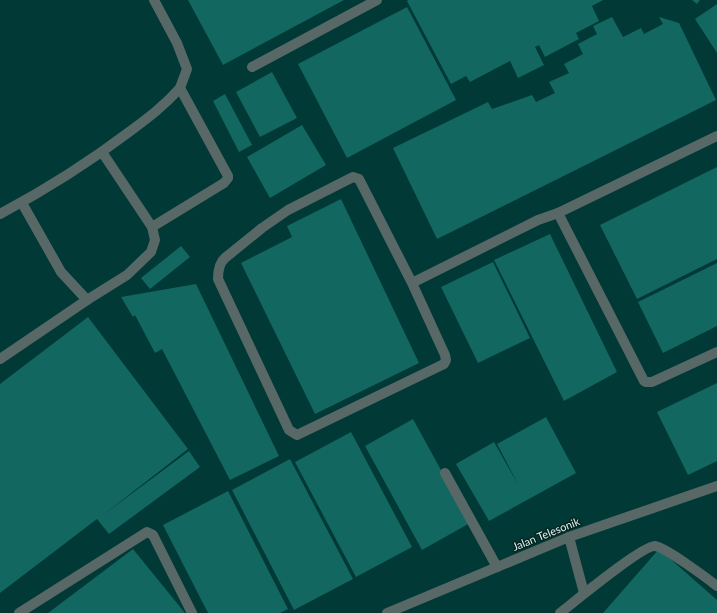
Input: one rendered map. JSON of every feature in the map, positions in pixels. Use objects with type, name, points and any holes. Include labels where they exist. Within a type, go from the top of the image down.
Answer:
[{"type":"street","points":[[0,214],[22,203],[102,152],[167,103],[180,88],[188,69],[177,43],[154,0]]},
{"type":"street","points":[[252,67],[377,0]]},
{"type":"street","points":[[152,227],[224,183],[228,178],[180,88]]},
{"type":"street","points":[[412,283],[538,220],[558,213],[717,136]]},
{"type":"street","points":[[0,360],[87,300],[127,275],[150,252],[155,240],[152,227],[102,152]]},
{"type":"street","points":[[353,177],[360,179],[412,283],[445,355],[446,360],[444,364],[297,435],[289,430],[218,279],[218,270],[222,261],[262,228],[281,215],[353,177]]},
{"type":"street","points":[[22,203],[61,272],[87,300]]},
{"type":"street","points":[[558,213],[644,381],[652,382],[717,352]]},
{"type":"street","points":[[446,473],[497,567]]},
{"type":"street","name":"Jalan Telesonik","points":[[387,613],[569,537],[717,486]]},
{"type":"street","points":[[19,613],[147,532],[153,535],[192,613]]},
{"type":"street","points":[[569,537],[584,594]]},
{"type":"street","points":[[560,613],[650,546],[658,546],[717,586]]},
{"type":"shaded area","points":[[0,0],[717,0],[717,613],[0,613]]},
{"type":"building","points":[[188,0],[344,0],[223,65]]},
{"type":"building","points":[[603,0],[592,6],[599,21],[576,33],[579,39],[545,57],[539,45],[535,47],[544,65],[518,78],[510,61],[470,82],[466,76],[451,84],[407,1]]},
{"type":"building","points":[[692,0],[700,0],[697,4]]},
{"type":"building","points":[[717,4],[717,53],[695,19]]},
{"type":"building","points":[[407,7],[456,100],[347,158],[298,64]]},
{"type":"building","points":[[612,17],[623,37],[641,28],[644,34],[663,24],[659,17],[679,23],[716,100],[437,239],[393,148],[488,102],[492,109],[532,95],[536,102],[555,93],[549,82],[569,73],[564,64],[583,54],[578,44],[597,34],[593,26]]},
{"type":"building","points":[[272,72],[297,118],[260,137],[236,92]]},
{"type":"building","points":[[225,94],[252,145],[239,152],[213,101]]},
{"type":"building","points":[[302,125],[326,165],[270,198],[247,157]]},
{"type":"building","points":[[717,167],[717,259],[637,299],[600,225]]},
{"type":"building","points":[[341,199],[419,363],[315,414],[241,263],[292,237],[287,226]]},
{"type":"building","points":[[550,234],[617,372],[564,401],[494,260]]},
{"type":"building","points":[[181,246],[190,257],[150,289],[141,278]]},
{"type":"building","points":[[493,262],[530,338],[478,363],[441,287]]},
{"type":"building","points":[[717,263],[717,326],[663,353],[638,302]]},
{"type":"building","points":[[196,284],[279,456],[230,480],[162,349],[155,353],[135,315],[133,317],[121,297]]},
{"type":"building","points":[[88,317],[188,449],[103,515],[189,451],[200,467],[109,534],[97,519],[0,593],[0,384]]},
{"type":"building","points":[[717,383],[717,461],[688,475],[657,412]]},
{"type":"building","points":[[546,417],[576,473],[489,521],[456,464],[494,442],[519,486],[497,444]]},
{"type":"building","points":[[413,419],[470,523],[422,550],[365,446]]},
{"type":"building","points":[[351,432],[412,547],[356,577],[295,462]]},
{"type":"building","points":[[290,459],[353,579],[294,610],[232,490]]},
{"type":"building","points":[[228,491],[288,609],[280,613],[208,613],[163,525]]},
{"type":"building","points":[[133,549],[185,613],[48,613]]},
{"type":"building","points":[[659,549],[717,600],[717,613],[603,613]]}]
